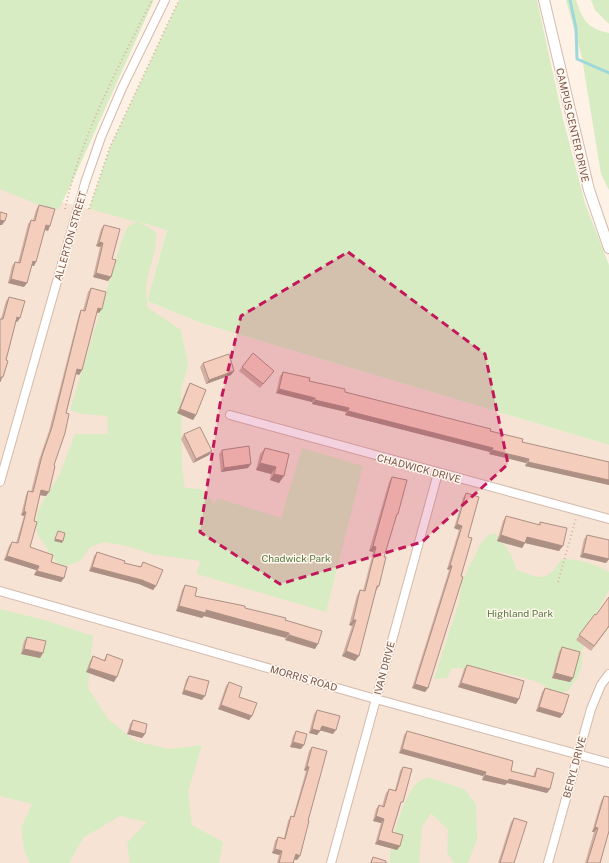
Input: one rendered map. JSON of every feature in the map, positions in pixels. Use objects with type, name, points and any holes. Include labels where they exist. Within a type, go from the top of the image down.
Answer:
[{"type":"street","name":"ALLERTON STREET","points":[[0,482],[85,183],[122,88],[165,0]]},
{"type":"street","name":"CAMPUS CENTER DRIVE","points":[[544,0],[589,190],[609,248]]},
{"type":"street","name":"CHADWICK DRIVE","points":[[230,415],[609,519]]},
{"type":"street","name":"IVAN DRIVE","points":[[330,863],[438,473]]},
{"type":"street","name":"MORRIS ROAD","points":[[0,591],[375,699],[609,763]]},
{"type":"street","name":"BERYL DRIVE","points":[[548,863],[590,709],[601,685],[609,674]]},
{"type":"path","points":[[65,209],[72,179],[87,137],[152,0]]},
{"type":"path","points":[[89,209],[110,146],[179,0]]},
{"type":"path","points":[[558,582],[576,517]]},
{"type":"highlighted area","points":[[348,252],[485,354],[508,464],[422,542],[280,584],[200,532],[220,404],[241,316]]},
{"type":"shaded area","points":[[0,186],[167,229],[147,301],[204,324],[609,445],[609,863],[0,863]]},
{"type":"green space","points":[[0,0],[154,0],[70,187],[58,210],[37,204],[0,189]]},
{"type":"green space","name":"Chadwick Park","points":[[179,0],[537,0],[563,119],[585,203],[609,265],[609,445],[204,324],[147,301],[147,307],[181,330],[188,365],[181,389],[182,468],[185,488],[201,489],[212,500],[214,506],[217,498],[281,518],[302,448],[363,466],[326,612],[197,574],[200,561],[151,554],[127,546],[105,542],[90,547],[81,560],[66,566],[57,563],[38,535],[36,525],[38,510],[60,474],[75,434],[108,434],[107,416],[82,414],[70,410],[122,240],[128,226],[137,222],[89,209],[110,147]],"holes":[[[140,222],[167,230],[147,301],[146,292],[148,275],[155,250],[156,232]]]},
{"type":"green space","points":[[566,0],[576,0],[581,13],[591,26],[609,33],[609,190],[601,174],[582,58]]},
{"type":"green space","points":[[591,0],[609,0],[609,24],[595,10]]},
{"type":"green space","name":"Highland Park","points":[[495,533],[511,555],[516,570],[537,577],[547,576],[562,559],[587,562],[609,572],[609,590],[598,610],[582,651],[582,664],[578,676],[568,691],[558,693],[550,690],[540,683],[531,680],[500,672],[476,669],[452,668],[447,678],[434,679],[459,602],[462,582],[480,545],[488,535]]},
{"type":"green space","points":[[0,609],[48,621],[93,636],[88,688],[108,719],[135,741],[170,749],[202,745],[188,792],[192,825],[223,842],[219,863],[130,863],[127,843],[147,822],[120,816],[83,838],[69,863],[30,863],[24,849],[21,828],[32,804],[0,796]]},
{"type":"green space","points":[[427,777],[464,789],[476,804],[477,839],[468,863],[454,863],[447,852],[448,830],[431,813],[422,827],[419,863],[390,863],[392,844],[406,800],[416,784]]},
{"type":"building","points":[[39,205],[55,209],[50,226],[46,225],[36,262],[33,261],[27,283],[11,279],[15,262],[20,263],[31,220],[35,221]]},
{"type":"building","points":[[0,212],[7,214],[5,221],[0,220]]},
{"type":"building","points":[[104,225],[120,229],[112,259],[116,260],[111,277],[96,273],[103,243],[99,242]]},
{"type":"building","points":[[91,288],[106,292],[102,309],[98,308],[82,370],[77,369],[66,413],[69,414],[65,433],[54,465],[49,492],[41,490],[34,521],[37,522],[30,547],[53,555],[51,562],[67,567],[64,578],[37,571],[39,566],[7,556],[12,542],[18,543],[26,512],[24,511],[28,491],[33,492],[42,456],[52,427],[81,310],[85,311]]},
{"type":"building","points":[[9,297],[25,301],[20,318],[17,317],[6,360],[8,361],[0,382],[0,319],[3,319]]},
{"type":"building","points":[[253,353],[274,371],[263,384],[242,367]]},
{"type":"building","points":[[229,354],[234,371],[209,380],[203,363]]},
{"type":"building","points":[[283,372],[310,378],[309,381],[345,389],[345,392],[491,429],[490,431],[523,439],[522,442],[609,462],[609,480],[528,462],[529,459],[492,450],[493,448],[348,411],[349,408],[279,389]]},
{"type":"building","points":[[190,383],[206,390],[196,415],[180,409]]},
{"type":"building","points":[[200,427],[212,451],[196,459],[184,434]]},
{"type":"building","points":[[249,446],[251,464],[224,468],[222,450]]},
{"type":"building","points":[[265,448],[289,454],[284,476],[274,474],[276,467],[260,463]]},
{"type":"building","points":[[392,477],[407,480],[384,557],[386,557],[379,586],[377,586],[359,656],[346,651],[356,620],[353,620],[360,590],[365,591],[376,547],[373,546]]},
{"type":"building","points":[[466,493],[479,497],[468,537],[472,538],[461,576],[463,577],[428,688],[415,684],[452,566],[450,565],[462,526],[457,524]]},
{"type":"building","points":[[506,516],[540,525],[540,522],[567,528],[563,546],[527,537],[525,543],[501,535]]},
{"type":"building","points":[[58,531],[65,533],[63,541],[55,539]]},
{"type":"building","points":[[587,535],[609,540],[609,559],[583,553]]},
{"type":"building","points":[[97,552],[125,561],[124,563],[141,567],[143,562],[163,570],[156,586],[142,580],[92,567]]},
{"type":"building","points":[[185,585],[197,588],[195,596],[245,606],[245,608],[286,618],[285,620],[322,631],[318,644],[289,635],[289,633],[206,610],[206,613],[179,606]]},
{"type":"building","points":[[609,597],[609,626],[594,646],[579,635]]},
{"type":"building","points":[[27,637],[46,641],[43,653],[24,649]]},
{"type":"building","points":[[562,647],[580,652],[573,678],[555,673]]},
{"type":"building","points":[[107,654],[123,660],[117,677],[89,668],[93,656],[105,661]]},
{"type":"building","points":[[467,665],[524,681],[519,699],[461,683]]},
{"type":"building","points":[[189,676],[209,681],[205,696],[184,690]]},
{"type":"building","points":[[229,682],[242,687],[239,697],[257,703],[252,716],[221,705]]},
{"type":"building","points":[[545,688],[569,695],[563,714],[539,707]]},
{"type":"building","points":[[317,710],[340,716],[336,730],[322,726],[320,731],[312,729]]},
{"type":"building","points":[[133,720],[147,724],[145,734],[130,730]]},
{"type":"building","points":[[296,731],[307,734],[304,745],[293,742]]},
{"type":"building","points":[[407,731],[513,761],[511,771],[535,777],[537,768],[554,773],[550,789],[485,775],[486,772],[402,749]]},
{"type":"building","points":[[312,747],[327,751],[300,856],[296,854],[293,863],[279,863],[282,851],[275,849],[278,837],[285,839],[291,816],[294,817],[309,767],[307,766]]},
{"type":"building","points":[[403,767],[412,769],[403,802],[401,802],[392,832],[403,835],[400,846],[378,840],[384,819],[376,816],[379,805],[384,807],[389,789],[396,791]]},
{"type":"building","points":[[604,796],[609,797],[609,831],[600,863],[587,863],[598,828],[595,827]]},
{"type":"building","points":[[514,818],[527,822],[514,863],[500,863]]},
{"type":"building","points":[[373,857],[386,861],[386,863],[371,863]]},
{"type":"waterway","points":[[570,0],[576,28],[577,59],[609,73]]}]
